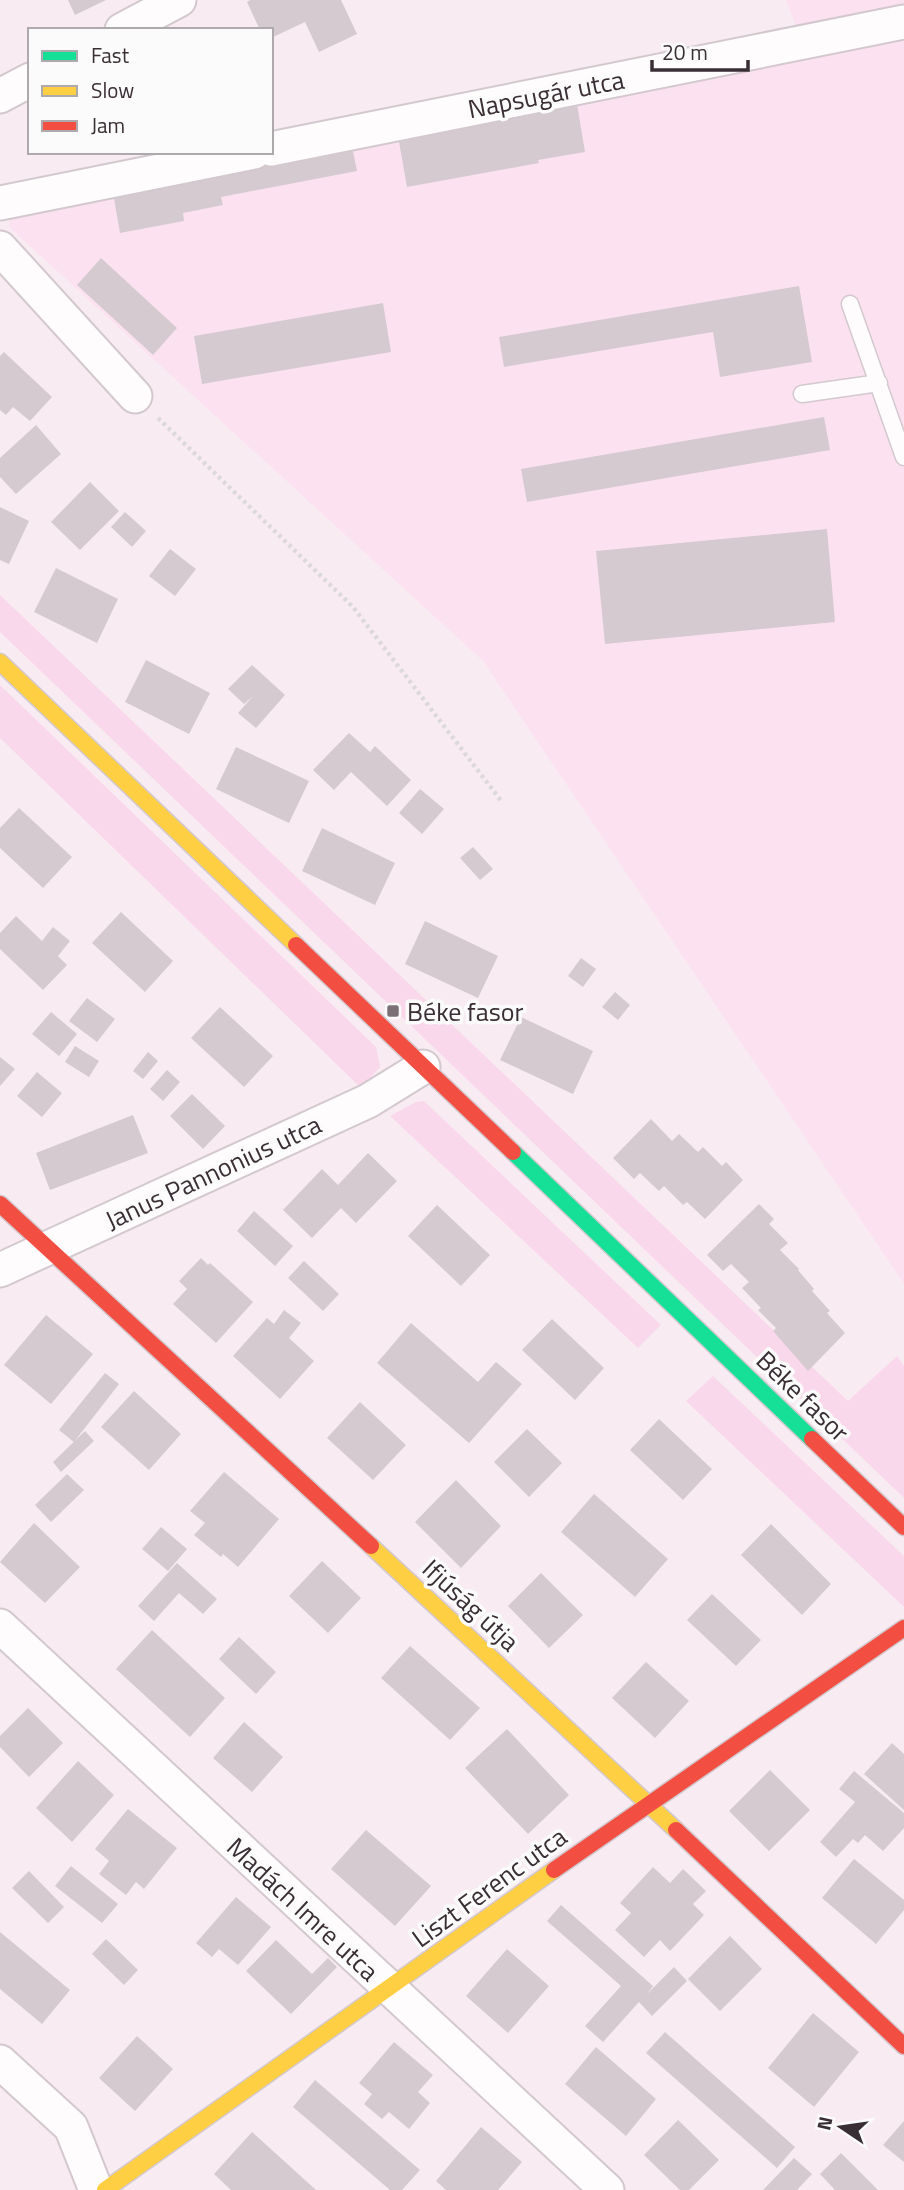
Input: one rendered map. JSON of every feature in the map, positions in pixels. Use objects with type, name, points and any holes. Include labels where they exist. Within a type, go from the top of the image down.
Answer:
[{"type":"street","points":[[126,28],[179,0]]},
{"type":"street","name":"Napsugár utca","points":[[273,149],[904,22]]},
{"type":"street","points":[[0,96],[28,81]]},
{"type":"street","points":[[0,203],[244,154]]},
{"type":"street","points":[[0,248],[135,396]]},
{"type":"street","name":"Béke fasor","points":[[0,662],[904,1527]]},
{"type":"street","name":"Janus Pannonius utca","points":[[0,1270],[368,1101],[423,1068]]},
{"type":"street","name":"Ifjúság útja","points":[[0,1204],[648,1803],[904,2046]]},
{"type":"street","name":"Madách Imre utca","points":[[0,1626],[607,2190]]},
{"type":"street","name":"Liszt Ferenc utca","points":[[105,2190],[648,1803],[904,1628]]},
{"type":"street","points":[[0,2062],[71,2127],[96,2190]]},
{"type":"lane","points":[[850,304],[904,457]]},
{"type":"lane","points":[[802,394],[879,383]]},
{"type":"path","points":[[135,396],[353,607],[502,802]]},
{"type":"shaded area","points":[[786,0],[904,0],[904,1284],[483,661],[9,227],[13,197],[246,154],[273,154],[273,149],[805,51]]},
{"type":"shaded area","points":[[0,595],[848,1401],[897,1356],[904,1366],[904,1498],[0,632]]},
{"type":"shaded area","points":[[0,685],[376,1047],[380,1067],[361,1088],[0,738]]},
{"type":"shaded area","points":[[424,1101],[661,1325],[638,1348],[390,1116],[416,1102]]},
{"type":"shaded area","points":[[713,1376],[904,1556],[904,1607],[686,1401]]},
{"type":"building","points":[[68,0],[106,0],[75,15]]},
{"type":"building","points":[[341,0],[357,34],[319,52],[305,22],[273,37],[273,28],[259,28],[247,2]]},
{"type":"building","points":[[577,104],[585,152],[407,187],[398,136]]},
{"type":"building","points":[[350,136],[357,171],[221,197],[223,205],[183,213],[184,221],[120,233],[112,187]]},
{"type":"building","points":[[101,258],[177,328],[153,355],[77,285]]},
{"type":"building","points":[[799,286],[812,362],[720,377],[713,332],[504,367],[499,337]]},
{"type":"building","points":[[383,303],[391,352],[202,384],[194,336]]},
{"type":"building","points":[[4,352],[52,397],[30,421],[13,407],[6,415],[0,410],[0,356]]},
{"type":"building","points":[[824,417],[830,450],[527,502],[521,469]]},
{"type":"building","points":[[36,425],[61,454],[16,494],[0,477],[0,458]]},
{"type":"building","points":[[90,482],[119,511],[80,550],[51,522]]},
{"type":"building","points":[[0,507],[29,521],[9,564],[0,560]]},
{"type":"building","points":[[125,512],[146,531],[132,547],[111,527]]},
{"type":"building","points":[[827,529],[835,622],[605,644],[596,551]]},
{"type":"building","points":[[170,549],[196,569],[175,596],[149,576]]},
{"type":"building","points":[[56,568],[118,599],[97,643],[34,612]]},
{"type":"building","points":[[146,660],[210,693],[189,734],[125,702]]},
{"type":"building","points":[[252,665],[285,695],[256,728],[238,713],[253,696],[244,704],[228,689]]},
{"type":"building","points":[[349,733],[370,752],[375,746],[411,780],[387,806],[351,772],[334,790],[313,770]]},
{"type":"building","points":[[236,747],[309,781],[289,823],[216,789]]},
{"type":"building","points":[[420,789],[444,809],[422,834],[399,813]]},
{"type":"building","points":[[19,808],[72,857],[43,888],[0,848],[0,828]]},
{"type":"building","points":[[322,828],[395,863],[375,905],[302,871]]},
{"type":"building","points":[[473,847],[493,869],[480,880],[460,858]]},
{"type":"building","points":[[121,912],[173,961],[145,992],[92,943]]},
{"type":"building","points":[[16,916],[42,941],[53,927],[70,941],[58,956],[67,965],[43,990],[0,949],[0,933]]},
{"type":"building","points":[[425,921],[498,956],[478,998],[405,964]]},
{"type":"building","points":[[581,958],[596,969],[583,987],[568,976]]},
{"type":"building","points":[[615,992],[630,1005],[618,1020],[602,1007]]},
{"type":"building","points":[[87,998],[115,1019],[97,1042],[69,1021]]},
{"type":"building","points":[[220,1007],[273,1056],[244,1087],[191,1038]]},
{"type":"building","points":[[51,1012],[77,1034],[59,1056],[32,1034]]},
{"type":"building","points":[[521,1017],[593,1051],[573,1094],[500,1060]]},
{"type":"building","points":[[75,1046],[99,1061],[89,1077],[65,1062]]},
{"type":"building","points":[[148,1052],[158,1061],[143,1079],[133,1071]]},
{"type":"building","points":[[0,1057],[15,1069],[0,1086]]},
{"type":"building","points":[[167,1070],[180,1082],[163,1101],[150,1089]]},
{"type":"building","points":[[37,1072],[62,1093],[42,1117],[17,1096]]},
{"type":"building","points":[[192,1094],[225,1126],[203,1149],[170,1116]]},
{"type":"building","points":[[133,1115],[148,1153],[50,1190],[36,1153]]},
{"type":"building","points":[[651,1119],[672,1141],[679,1134],[698,1152],[703,1147],[722,1166],[726,1162],[743,1180],[705,1219],[687,1202],[683,1205],[664,1186],[659,1191],[640,1173],[634,1179],[613,1158]]},
{"type":"building","points":[[368,1153],[397,1181],[356,1223],[341,1208],[312,1238],[283,1210],[322,1169],[338,1185]]},
{"type":"building","points":[[759,1204],[774,1219],[769,1224],[788,1243],[780,1250],[799,1269],[814,1289],[812,1291],[830,1311],[827,1313],[845,1333],[808,1371],[773,1331],[776,1328],[742,1288],[749,1282],[731,1264],[723,1271],[707,1255]]},
{"type":"building","points":[[437,1205],[490,1255],[461,1286],[408,1236]]},
{"type":"building","points":[[254,1211],[293,1246],[275,1266],[237,1231]]},
{"type":"building","points":[[201,1258],[253,1302],[216,1343],[173,1304],[187,1289],[179,1281]]},
{"type":"building","points":[[304,1261],[339,1294],[323,1311],[288,1278]]},
{"type":"building","points":[[284,1310],[301,1323],[289,1338],[314,1361],[280,1399],[233,1356],[267,1318],[274,1324]]},
{"type":"building","points":[[46,1315],[93,1354],[51,1404],[4,1365]]},
{"type":"building","points":[[552,1319],[604,1368],[575,1400],[522,1350]]},
{"type":"building","points":[[411,1323],[478,1382],[496,1362],[522,1384],[469,1443],[377,1363]]},
{"type":"building","points":[[105,1373],[119,1384],[74,1442],[59,1430]]},
{"type":"building","points":[[134,1391],[181,1434],[149,1470],[101,1427]]},
{"type":"building","points":[[360,1402],[406,1445],[373,1480],[327,1438]]},
{"type":"building","points":[[659,1419],[712,1469],[683,1500],[630,1450]]},
{"type":"building","points":[[527,1429],[562,1463],[529,1497],[494,1462]]},
{"type":"building","points":[[85,1431],[94,1441],[61,1472],[53,1462]]},
{"type":"building","points":[[224,1472],[279,1519],[238,1567],[194,1535],[205,1523],[190,1511]]},
{"type":"building","points":[[67,1474],[84,1490],[51,1522],[35,1505]]},
{"type":"building","points":[[456,1480],[501,1526],[461,1568],[415,1522]]},
{"type":"building","points":[[594,1494],[668,1559],[635,1597],[561,1532]]},
{"type":"building","points":[[34,1523],[80,1567],[45,1603],[0,1562]]},
{"type":"building","points":[[771,1524],[831,1584],[802,1615],[741,1555]]},
{"type":"building","points":[[161,1527],[187,1549],[168,1571],[142,1549]]},
{"type":"building","points":[[322,1561],[361,1598],[328,1633],[289,1596]]},
{"type":"building","points":[[177,1563],[217,1599],[203,1614],[179,1593],[154,1621],[138,1606]]},
{"type":"building","points":[[541,1573],[583,1615],[549,1648],[508,1606]]},
{"type":"building","points":[[712,1594],[761,1640],[736,1666],[687,1620]]},
{"type":"building","points":[[152,1630],[225,1698],[190,1737],[116,1669]]},
{"type":"building","points":[[239,1637],[276,1672],[256,1694],[219,1659]]},
{"type":"building","points":[[410,1646],[480,1708],[450,1740],[381,1678]]},
{"type":"building","points":[[646,1662],[689,1701],[655,1738],[612,1698]]},
{"type":"building","points":[[28,1708],[63,1743],[29,1777],[0,1747],[0,1736]]},
{"type":"building","points":[[244,1722],[283,1757],[252,1792],[213,1758]]},
{"type":"building","points":[[507,1729],[569,1795],[528,1834],[465,1768]]},
{"type":"building","points":[[892,1743],[904,1754],[904,1810],[864,1774]]},
{"type":"building","points":[[78,1761],[114,1795],[72,1842],[36,1808]]},
{"type":"building","points":[[770,1770],[810,1810],[769,1851],[729,1811]]},
{"type":"building","points":[[854,1771],[904,1813],[904,1828],[883,1851],[865,1835],[858,1843],[853,1839],[836,1857],[820,1842],[855,1802],[839,1789]]},
{"type":"building","points":[[128,1809],[177,1848],[144,1889],[136,1882],[126,1895],[99,1874],[109,1861],[95,1849]]},
{"type":"building","points":[[366,1830],[431,1886],[395,1926],[331,1869]]},
{"type":"building","points":[[854,1859],[904,1900],[904,1910],[876,1944],[822,1898]]},
{"type":"building","points":[[71,1866],[118,1904],[102,1923],[55,1886]]},
{"type":"building","points":[[653,1867],[670,1883],[683,1869],[706,1891],[693,1904],[704,1915],[670,1951],[660,1940],[644,1957],[615,1930],[631,1913],[620,1903]]},
{"type":"building","points":[[29,1871],[64,1907],[48,1923],[12,1888]]},
{"type":"building","points":[[236,1897],[271,1927],[238,1965],[219,1949],[212,1957],[196,1943]]},
{"type":"building","points":[[561,1905],[653,1986],[647,1994],[674,1967],[687,1981],[652,2016],[639,2002],[603,2042],[585,2026],[621,1986],[547,1921]]},
{"type":"building","points":[[0,1932],[70,1990],[42,2024],[0,1989]]},
{"type":"building","points":[[730,1936],[762,1969],[720,2011],[688,1979]]},
{"type":"building","points":[[106,1939],[138,1970],[124,1985],[92,1954]]},
{"type":"building","points":[[276,1940],[312,1974],[328,1958],[337,1967],[291,2014],[246,1971]]},
{"type":"building","points":[[507,1949],[549,1986],[508,2033],[466,1996]]},
{"type":"building","points":[[813,2013],[859,2052],[814,2107],[768,2068]]},
{"type":"building","points":[[665,2032],[795,2147],[777,2168],[646,2053]]},
{"type":"building","points":[[137,2036],[173,2069],[135,2111],[99,2078]]},
{"type":"building","points":[[394,2042],[433,2075],[418,2092],[430,2103],[409,2129],[389,2112],[382,2119],[364,2104],[372,2094],[359,2083]]},
{"type":"building","points":[[596,2047],[656,2099],[626,2136],[565,2084]]},
{"type":"building","points":[[315,2080],[420,2170],[402,2190],[390,2190],[293,2107]]},
{"type":"building","points":[[678,2120],[719,2160],[689,2190],[680,2190],[644,2155]]},
{"type":"building","points":[[904,2121],[904,2162],[883,2145]]},
{"type":"building","points":[[481,2127],[522,2162],[498,2190],[446,2190],[436,2181]]},
{"type":"building","points":[[252,2132],[316,2190],[231,2190],[214,2174]]},
{"type":"building","points":[[841,2153],[878,2190],[835,2190],[820,2174]]},
{"type":"building","points":[[794,2158],[812,2174],[797,2190],[763,2190]]},
{"type":"traffic: fast","points":[[513,1152],[812,1439]]},
{"type":"traffic: slow","points":[[0,662],[296,945]]},
{"type":"traffic: slow","points":[[371,1546],[676,1830]]},
{"type":"traffic: slow","points":[[105,2190],[554,1870]]},
{"type":"traffic: jam","points":[[296,945],[513,1152]]},
{"type":"traffic: jam","points":[[0,1204],[371,1546]]},
{"type":"traffic: jam","points":[[812,1439],[904,1527]]},
{"type":"traffic: jam","points":[[554,1870],[904,1628]]},
{"type":"traffic: jam","points":[[676,1830],[904,2046]]},
{"type":"place","name":"Béke fasor","points":[[393,1011]]}]
